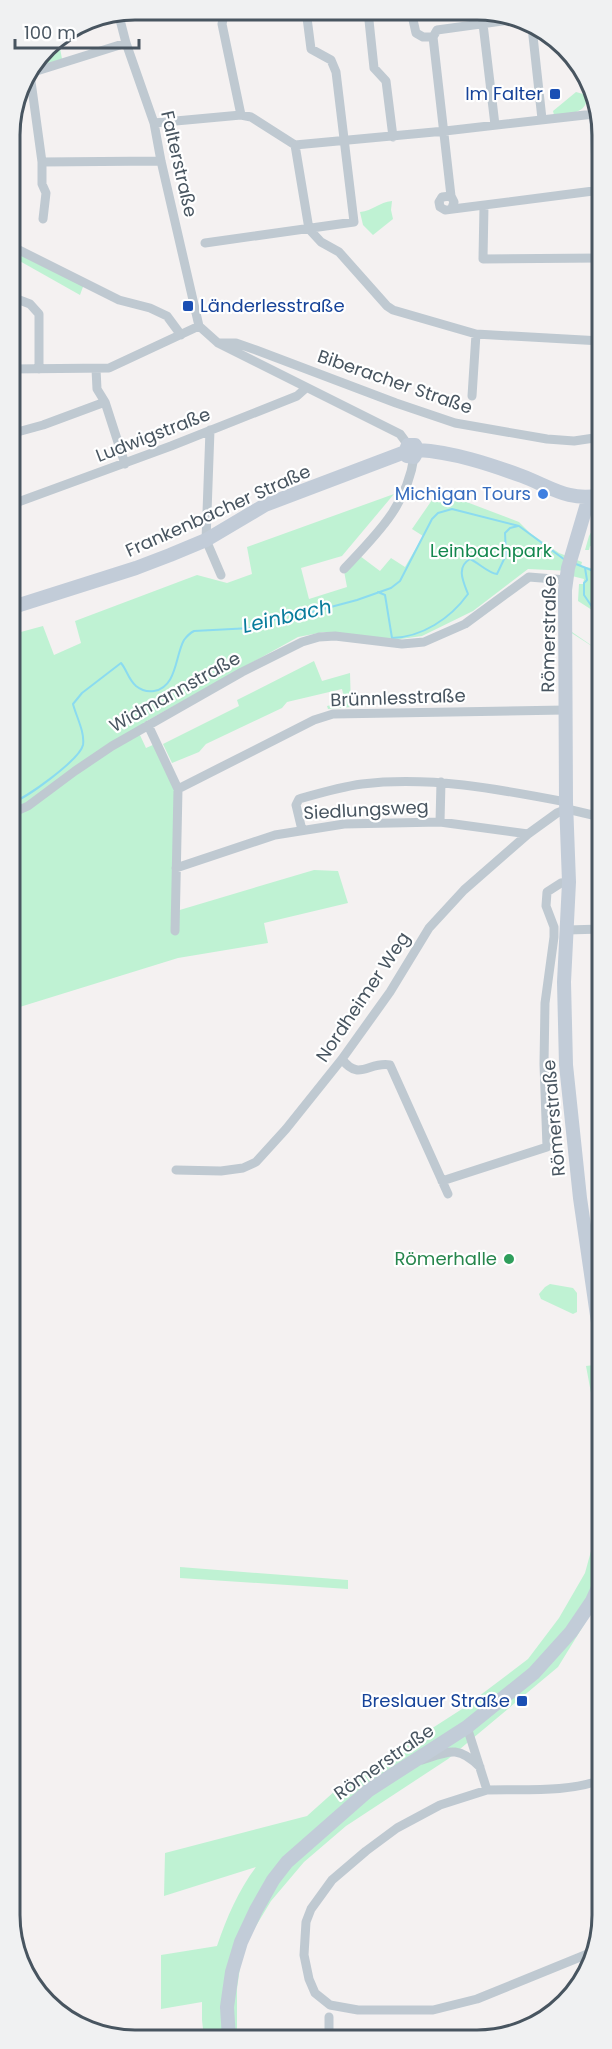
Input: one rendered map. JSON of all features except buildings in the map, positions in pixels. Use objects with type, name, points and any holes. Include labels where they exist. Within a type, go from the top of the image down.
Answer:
[{"type":"main road","name":"Frankenbacher Straße","points":[[20,605],[136,568],[206,540],[265,505],[412,451],[456,456],[524,477],[571,496],[592,496]]},
{"type":"main road","name":"Römerstraße","points":[[592,504],[568,568],[565,710],[569,882],[564,982],[566,1065],[580,1198],[592,1281]]},
{"type":"main road","name":"Römerstraße","points":[[229,2030],[227,2007],[236,1957],[249,1923],[273,1880],[287,1862],[305,1844],[369,1791],[467,1726],[514,1690],[542,1665],[582,1618],[592,1598]]},
{"type":"street","name":"Falterstraße","points":[[120,20],[126,44],[154,123],[199,326]]},
{"type":"street","points":[[223,20],[241,115]]},
{"type":"street","points":[[206,243],[354,222],[336,72],[331,60],[312,49],[308,20]]},
{"type":"street","points":[[369,20],[374,68],[386,81],[393,137]]},
{"type":"street","points":[[413,20],[416,33],[423,37],[433,37]]},
{"type":"street","points":[[498,22],[437,30],[433,37],[451,196],[444,195],[439,202],[442,209],[592,192]]},
{"type":"street","points":[[483,24],[495,125]]},
{"type":"street","points":[[533,33],[542,119]]},
{"type":"street","points":[[38,71],[126,44]]},
{"type":"street","points":[[31,84],[42,162],[42,184],[46,193],[43,219]]},
{"type":"street","points":[[154,123],[241,115],[251,117],[295,145],[393,137],[590,114]]},
{"type":"street","points":[[295,145],[309,229],[321,242],[339,252],[393,310],[476,334],[592,340]]},
{"type":"street","points":[[42,162],[161,161]]},
{"type":"street","points":[[484,206],[483,259],[592,258]]},
{"type":"street","points":[[20,250],[119,300],[167,316],[181,335]]},
{"type":"street","points":[[20,300],[30,304],[39,314],[39,369]]},
{"type":"street","points":[[20,369],[109,368],[199,326],[218,343],[400,434],[412,451],[408,486],[397,507],[377,534],[344,569]]},
{"type":"street","points":[[472,396],[476,334]]},
{"type":"street","name":"Biberacher Straße","points":[[218,343],[236,343],[455,423],[547,439],[574,441],[592,438]]},
{"type":"street","points":[[96,369],[97,389],[105,402],[125,464]]},
{"type":"street","name":"Ludwigstraße","points":[[20,501],[125,464],[297,396],[306,388]]},
{"type":"street","points":[[20,431],[105,402]]},
{"type":"street","points":[[210,430],[206,540],[220,574]]},
{"type":"street","name":"Widmannstraße","points":[[20,810],[112,746],[242,672],[302,642],[319,637],[335,636],[402,644],[424,642],[465,624],[529,577],[568,568]]},
{"type":"street","name":"Brünnlesstraße","points":[[178,789],[314,720],[333,714],[565,710]]},
{"type":"street","points":[[148,725],[178,789],[175,932]]},
{"type":"street","points":[[302,830],[296,805],[299,800],[360,784],[387,782],[441,782],[482,786],[566,805],[592,814]]},
{"type":"street","points":[[440,822],[441,782]]},
{"type":"street","name":"Nordheimer Weg","points":[[176,1170],[221,1171],[243,1168],[256,1162],[286,1129],[342,1059],[390,992],[429,928],[464,890],[528,834],[566,805]]},
{"type":"street","name":"Siedlungsweg","points":[[176,868],[275,835],[344,824],[440,822],[528,834]]},
{"type":"street","name":"Römerstraße","points":[[442,1181],[547,1147],[544,1064],[545,1004],[554,927],[546,906],[548,892],[561,883],[569,882]]},
{"type":"street","points":[[567,930],[592,929]]},
{"type":"street","points":[[342,1059],[349,1068],[359,1071],[382,1064],[390,1065],[448,1194]]},
{"type":"street","points":[[467,1726],[487,1790]]},
{"type":"street","points":[[412,1764],[454,1751],[469,1756],[482,1770]]},
{"type":"street","points":[[585,1955],[477,2000],[433,2010],[358,2010],[330,2005],[315,1993],[309,1979],[304,1955],[306,1922],[315,1903],[332,1880],[397,1828],[440,1805],[487,1790],[556,1788],[592,1783]]},
{"type":"street","points":[[329,2017],[329,2030]]},
{"type":"green space","points":[[60,47],[62,59],[42,65]]},
{"type":"green space","points":[[576,92],[583,94],[587,100],[579,111],[554,115],[553,111]]},
{"type":"green space","points":[[392,201],[393,219],[373,235],[363,225],[360,212]]},
{"type":"green space","points":[[20,252],[84,284],[80,295],[20,261]]},
{"type":"green space","name":"Leinbachpark","points":[[394,494],[342,556],[301,568],[309,599],[347,587],[344,571],[360,556],[380,571],[391,558],[405,567],[423,536],[412,529],[432,500],[464,501],[519,522],[530,533],[559,553],[582,562],[581,566],[592,568],[592,610],[578,601],[579,584],[583,584],[584,579],[572,576],[572,632],[592,646],[570,632],[571,571],[528,569],[473,611],[422,636],[394,640],[324,632],[298,637],[145,722],[139,733],[146,748],[155,744],[176,789],[173,912],[314,870],[338,871],[348,903],[264,923],[268,943],[178,958],[20,1007],[20,632],[43,626],[54,655],[81,643],[75,621],[197,575],[227,583],[252,574],[247,547]]},
{"type":"green space","points":[[592,531],[592,547],[585,550]]},
{"type":"green space","points":[[314,661],[322,681],[350,673],[351,707],[328,709],[327,706],[345,702],[342,689],[287,702],[282,708],[206,744],[199,752],[172,763],[163,744],[239,706],[237,700]]},
{"type":"green space","points":[[550,1284],[573,1288],[577,1293],[577,1312],[573,1314],[541,1299],[539,1294]]},
{"type":"green space","points":[[592,1365],[592,1398],[586,1366]]},
{"type":"green space","points":[[592,1547],[592,1612],[558,1667],[448,1759],[346,1826],[304,1862],[271,1901],[250,1936],[241,1960],[237,1989],[237,2030],[203,2030],[202,2002],[161,2009],[161,1955],[217,1946],[234,1905],[256,1867],[164,1896],[165,1853],[307,1816],[336,1790],[462,1709],[528,1659],[559,1618],[585,1573]]},
{"type":"green space","points":[[180,1567],[348,1580],[348,1589],[180,1578]]},
{"type":"waterway","name":"Leinbach","points":[[20,798],[51,778],[80,751],[83,745],[83,735],[73,704],[82,693],[121,663],[136,686],[140,689],[154,691],[167,684],[184,640],[194,631],[251,628],[287,615],[312,612],[391,588],[400,581],[432,519],[438,513],[452,509],[519,526],[565,560]]},
{"type":"waterway","name":"Leinbach","points":[[378,592],[385,595],[392,638],[424,630],[444,619],[468,594],[462,575],[466,562],[470,559],[497,574],[506,555],[505,533],[510,528],[518,526]]},
{"type":"waterway","name":"Leinbach","points":[[576,564],[592,570]]},
{"type":"waterway","points":[[585,568],[587,580],[584,583],[584,595],[592,607]]},
{"type":"place","name":"Im Falter","points":[[555,94]]},
{"type":"place","name":"Länderlesstraße","points":[[188,306]]},
{"type":"place","name":"Michigan Tours","points":[[543,494]]},
{"type":"place","name":"Römerhalle","points":[[509,1259]]},
{"type":"place","name":"Breslauer Straße","points":[[522,1701]]}]
